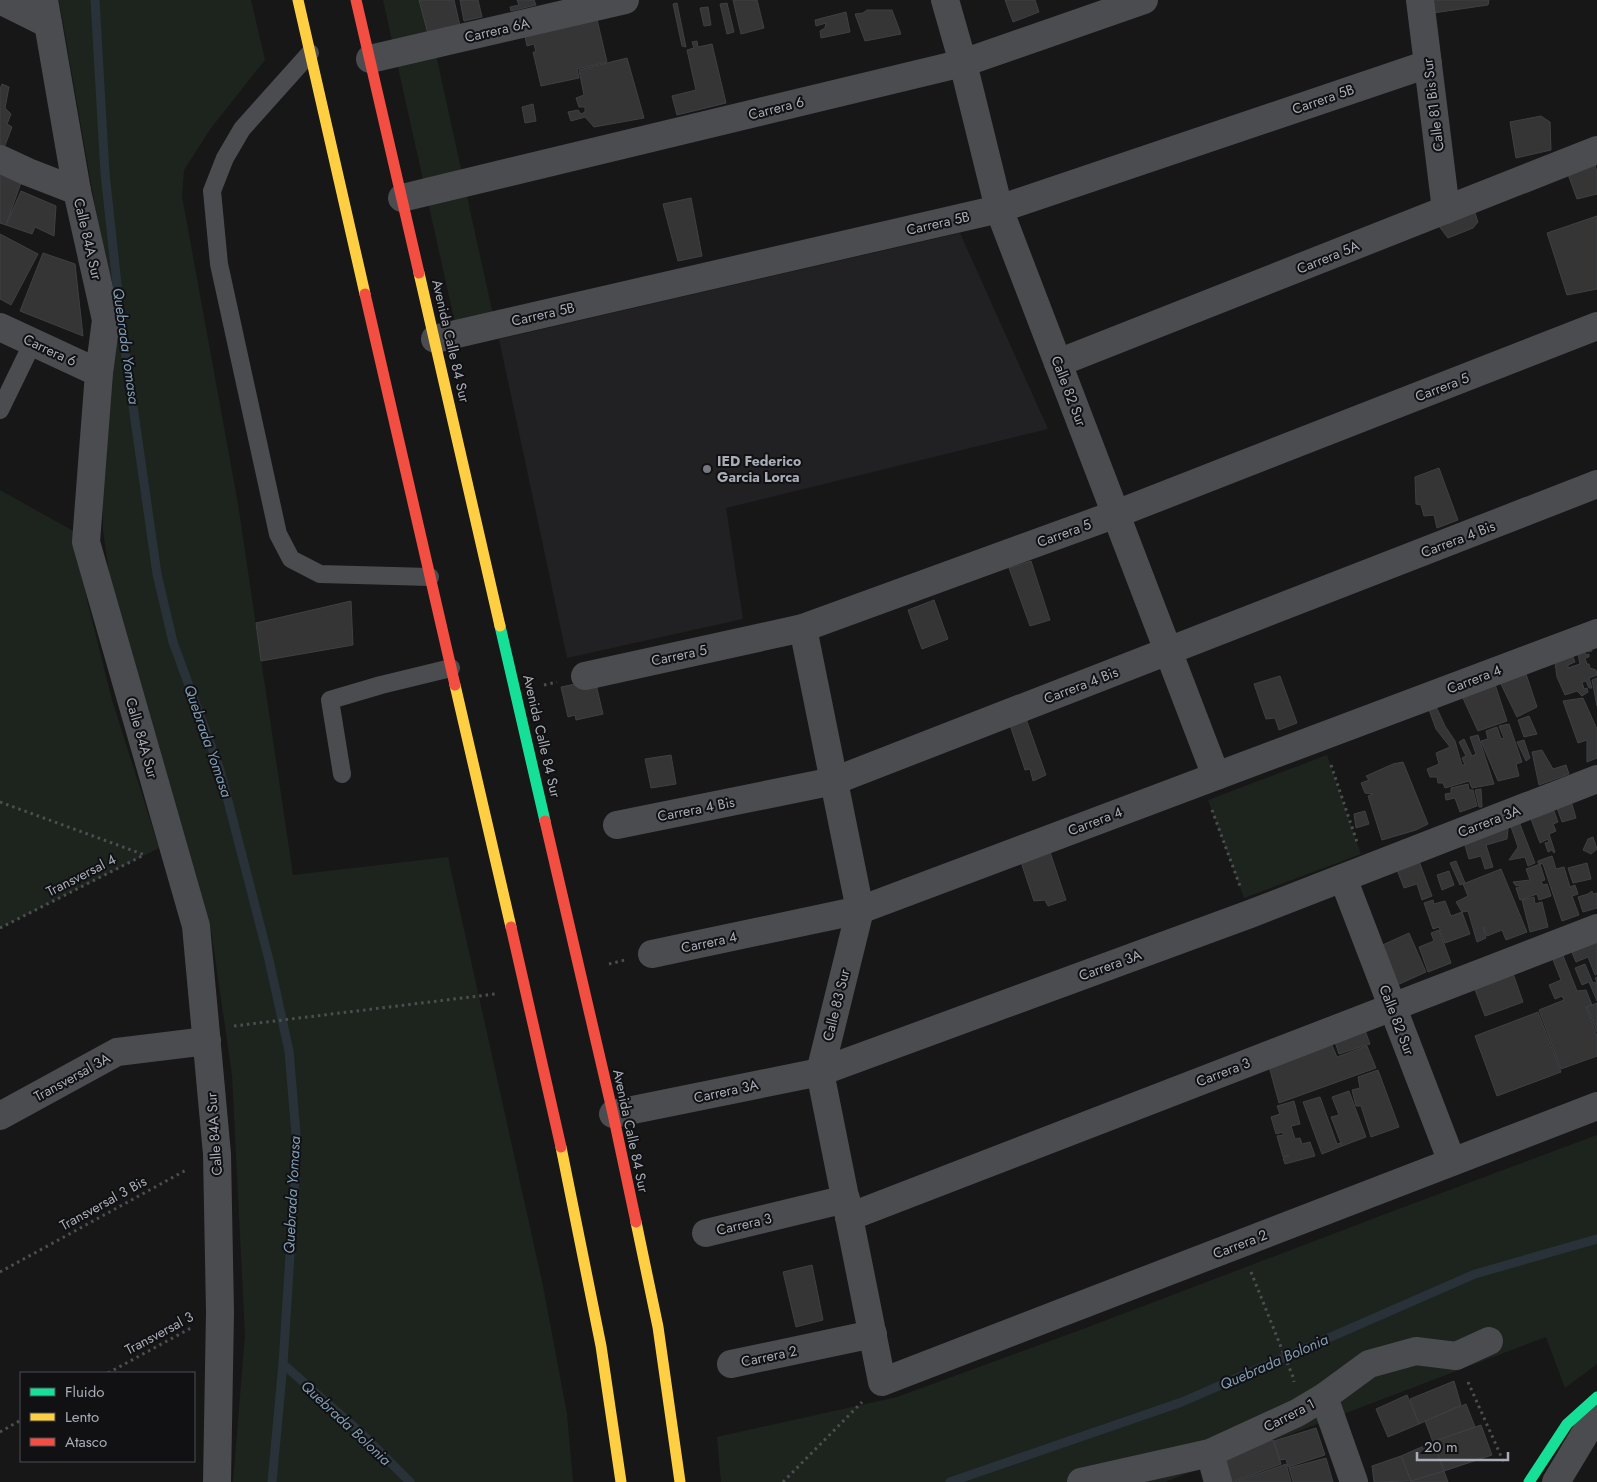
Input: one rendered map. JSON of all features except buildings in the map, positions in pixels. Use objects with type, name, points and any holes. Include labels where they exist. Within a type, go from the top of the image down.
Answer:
[{"type":"main road","points":[[298,0],[557,1129],[598,1328],[621,1482]]},
{"type":"main road","name":"Avenida Calle 84 Sur","points":[[356,0],[613,1114],[658,1327],[680,1482]]},
{"type":"main road","points":[[1529,1482],[1567,1424],[1597,1397]]},
{"type":"street","points":[[0,0],[46,12]]},
{"type":"street","name":"Carrera 6A","points":[[370,59],[625,0]]},
{"type":"street","name":"Calle 82 Sur","points":[[945,0],[963,63],[999,209],[1168,651],[1209,778]]},
{"type":"street","name":"Carrera 6","points":[[402,198],[963,63],[1144,0]]},
{"type":"street","name":"Calle 81 Bis Sur","points":[[1420,0],[1446,210]]},
{"type":"street","name":"Calle 84A Sur","points":[[46,12],[77,190],[106,320],[99,373],[86,542],[196,926],[217,1154],[220,1312],[217,1482]]},
{"type":"street","name":"Carrera 5B","points":[[435,339],[999,209],[1428,64]]},
{"type":"street","name":"Carrera 5A","points":[[1058,363],[1597,150]]},
{"type":"street","points":[[0,159],[28,172],[77,190]]},
{"type":"street","name":"Carrera 5","points":[[585,676],[803,628],[1116,514],[1597,326]]},
{"type":"street","name":"Carrera 6","points":[[0,327],[99,373]]},
{"type":"street","name":"Carrera 4 Bis","points":[[617,825],[834,781],[1597,484]]},
{"type":"street","name":"Calle 83 Sur","points":[[803,628],[860,910],[820,1072],[882,1382]]},
{"type":"street","name":"Carrera 4","points":[[652,954],[860,910],[1597,632]]},
{"type":"street","name":"Carrera 3A","points":[[613,1114],[820,1072],[1250,914],[1597,779]]},
{"type":"street","name":"Calle 82 Sur","points":[[1354,873],[1392,1007],[1452,1162]]},
{"type":"street","name":"Carrera 3","points":[[706,1233],[848,1208],[1392,1007],[1597,928]]},
{"type":"street","name":"Transversal 3A","points":[[0,1116],[117,1052],[207,1041]]},
{"type":"street","name":"Carrera 2","points":[[882,1382],[1597,1106]]},
{"type":"street","name":"Carrera 2","points":[[731,1364],[873,1334]]},
{"type":"street","points":[[1456,1356],[1489,1341]]},
{"type":"street","name":"Carrera 1","points":[[1081,1482],[1210,1453],[1297,1413],[1324,1397],[1369,1364],[1416,1351],[1456,1356]]},
{"type":"street","points":[[1324,1397],[1354,1482]]},
{"type":"street","points":[[1556,1482],[1597,1414]]},
{"type":"street","points":[[1210,1453],[1218,1482]]},
{"type":"lane","points":[[310,53],[242,130],[225,158],[212,190],[219,264],[278,534],[291,559],[320,574],[430,577]]},
{"type":"lane","points":[[0,410],[34,342]]},
{"type":"lane","points":[[342,774],[330,700],[451,668]]},
{"type":"path","points":[[516,692],[585,676]]},
{"type":"path","points":[[1321,736],[1354,873]]},
{"type":"path","points":[[1209,778],[1250,914]]},
{"type":"path","points":[[0,802],[145,855]]},
{"type":"path","name":"Transversal 4","points":[[0,928],[171,841]]},
{"type":"path","points":[[580,970],[652,954]]},
{"type":"path","points":[[262,1023],[525,990]]},
{"type":"path","name":"Transversal 3 Bis","points":[[0,1272],[217,1154]]},
{"type":"path","points":[[1240,1244],[1293,1377]]},
{"type":"path","name":"Transversal 3","points":[[110,1372],[220,1312]]},
{"type":"path","points":[[1456,1356],[1509,1473]]},
{"type":"path","points":[[783,1482],[882,1382]]},
{"type":"path","points":[[0,1432],[20,1421]]},
{"type":"shaded area","points":[[59,0],[251,0],[265,60],[211,128],[184,170],[182,196],[238,504],[293,875],[448,857],[543,1286],[567,1414],[573,1482],[233,1482],[245,1335],[232,1075],[211,930],[115,617],[103,530],[99,229]]},
{"type":"shaded area","points":[[383,0],[424,0],[493,315],[455,323]]},
{"type":"shaded area","name":"IED Federico Garcia Lorca","points":[[960,233],[1048,429],[726,508],[743,619],[567,658],[499,339]]},
{"type":"shaded area","points":[[0,490],[75,532],[88,604],[112,700],[159,848],[0,928]]},
{"type":"shaded area","points":[[1327,755],[1361,854],[1244,898],[1208,800]]},
{"type":"shaded area","points":[[1597,1135],[1597,1364],[1565,1388],[1546,1337],[1165,1482],[721,1482],[717,1437],[897,1397],[1083,1329]]},
{"type":"waterway","name":"Quebrada Yomasa","points":[[95,0],[105,173],[121,322],[157,574],[173,642],[220,770],[269,960],[289,1051],[297,1146],[283,1364],[272,1482]]},
{"type":"waterway","name":"Quebrada Bolonia","points":[[950,1482],[1182,1402],[1475,1274],[1597,1239]]},
{"type":"waterway","name":"Quebrada Bolonia","points":[[283,1364],[360,1432],[410,1482]]},
{"type":"traffic: fast","points":[[500,626],[545,821]]},
{"type":"traffic: fast","points":[[1529,1482],[1567,1424],[1597,1397]]},
{"type":"traffic: slow","points":[[298,0],[365,294]]},
{"type":"traffic: slow","points":[[419,273],[500,626]]},
{"type":"traffic: slow","points":[[455,685],[511,927]]},
{"type":"traffic: slow","points":[[561,1147],[601,1346],[621,1482]]},
{"type":"traffic: slow","points":[[636,1222],[658,1327],[680,1482]]},
{"type":"traffic: jam","points":[[356,0],[419,273]]},
{"type":"traffic: jam","points":[[365,294],[455,685]]},
{"type":"traffic: jam","points":[[545,821],[636,1222]]},
{"type":"traffic: jam","points":[[511,927],[561,1147]]},
{"type":"place","name":"IED Federico Garcia Lorca","points":[[707,469]]}]
